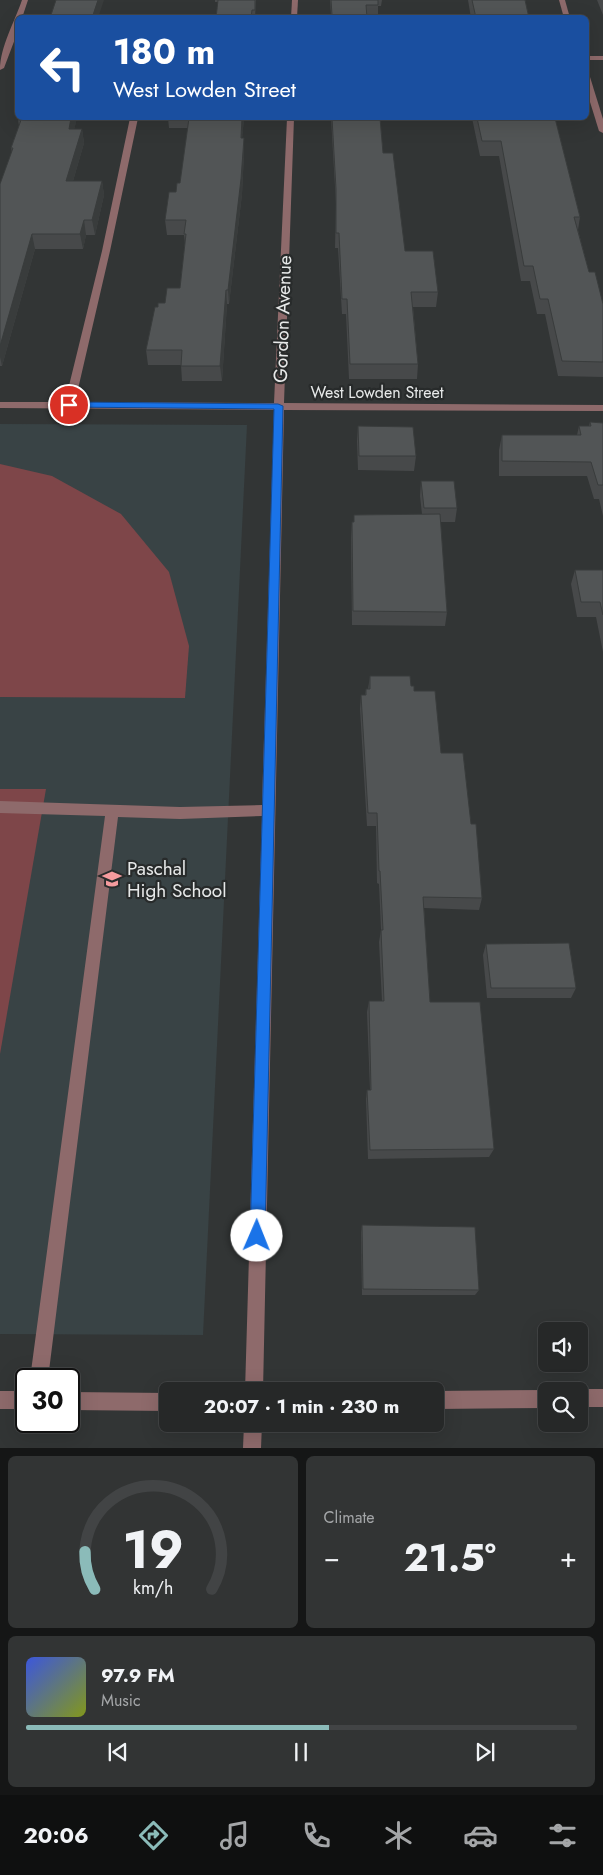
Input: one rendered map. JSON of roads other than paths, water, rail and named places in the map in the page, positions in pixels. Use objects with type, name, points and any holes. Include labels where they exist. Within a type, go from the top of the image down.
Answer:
[{"type":"street","points":[[19,15],[25,0]]},
{"type":"street","points":[[294,0],[294,15]]},
{"type":"street","points":[[562,0],[567,15]]},
{"type":"street","points":[[0,68],[15,28]]},
{"type":"street","points":[[589,58],[603,58]]},
{"type":"street","points":[[589,87],[603,131]]},
{"type":"street","points":[[69,405],[106,251],[134,120]]},
{"type":"street","name":"Gordon Avenue","points":[[254,1382],[278,406],[291,120]]},
{"type":"street","name":"West Lowden Street","points":[[0,405],[603,408]]},
{"type":"street","points":[[0,807],[180,813],[268,810]]},
{"type":"street","points":[[40,1368],[112,811]]},
{"type":"street","points":[[444,1400],[538,1398]]},
{"type":"street","points":[[588,1398],[603,1398]]},
{"type":"street","points":[[0,1400],[15,1400]]},
{"type":"street","points":[[80,1401],[159,1402]]},
{"type":"street","points":[[252,1432],[252,1448]]},
{"type":"place","name":"Paschal High School","points":[[112,879]]}]
